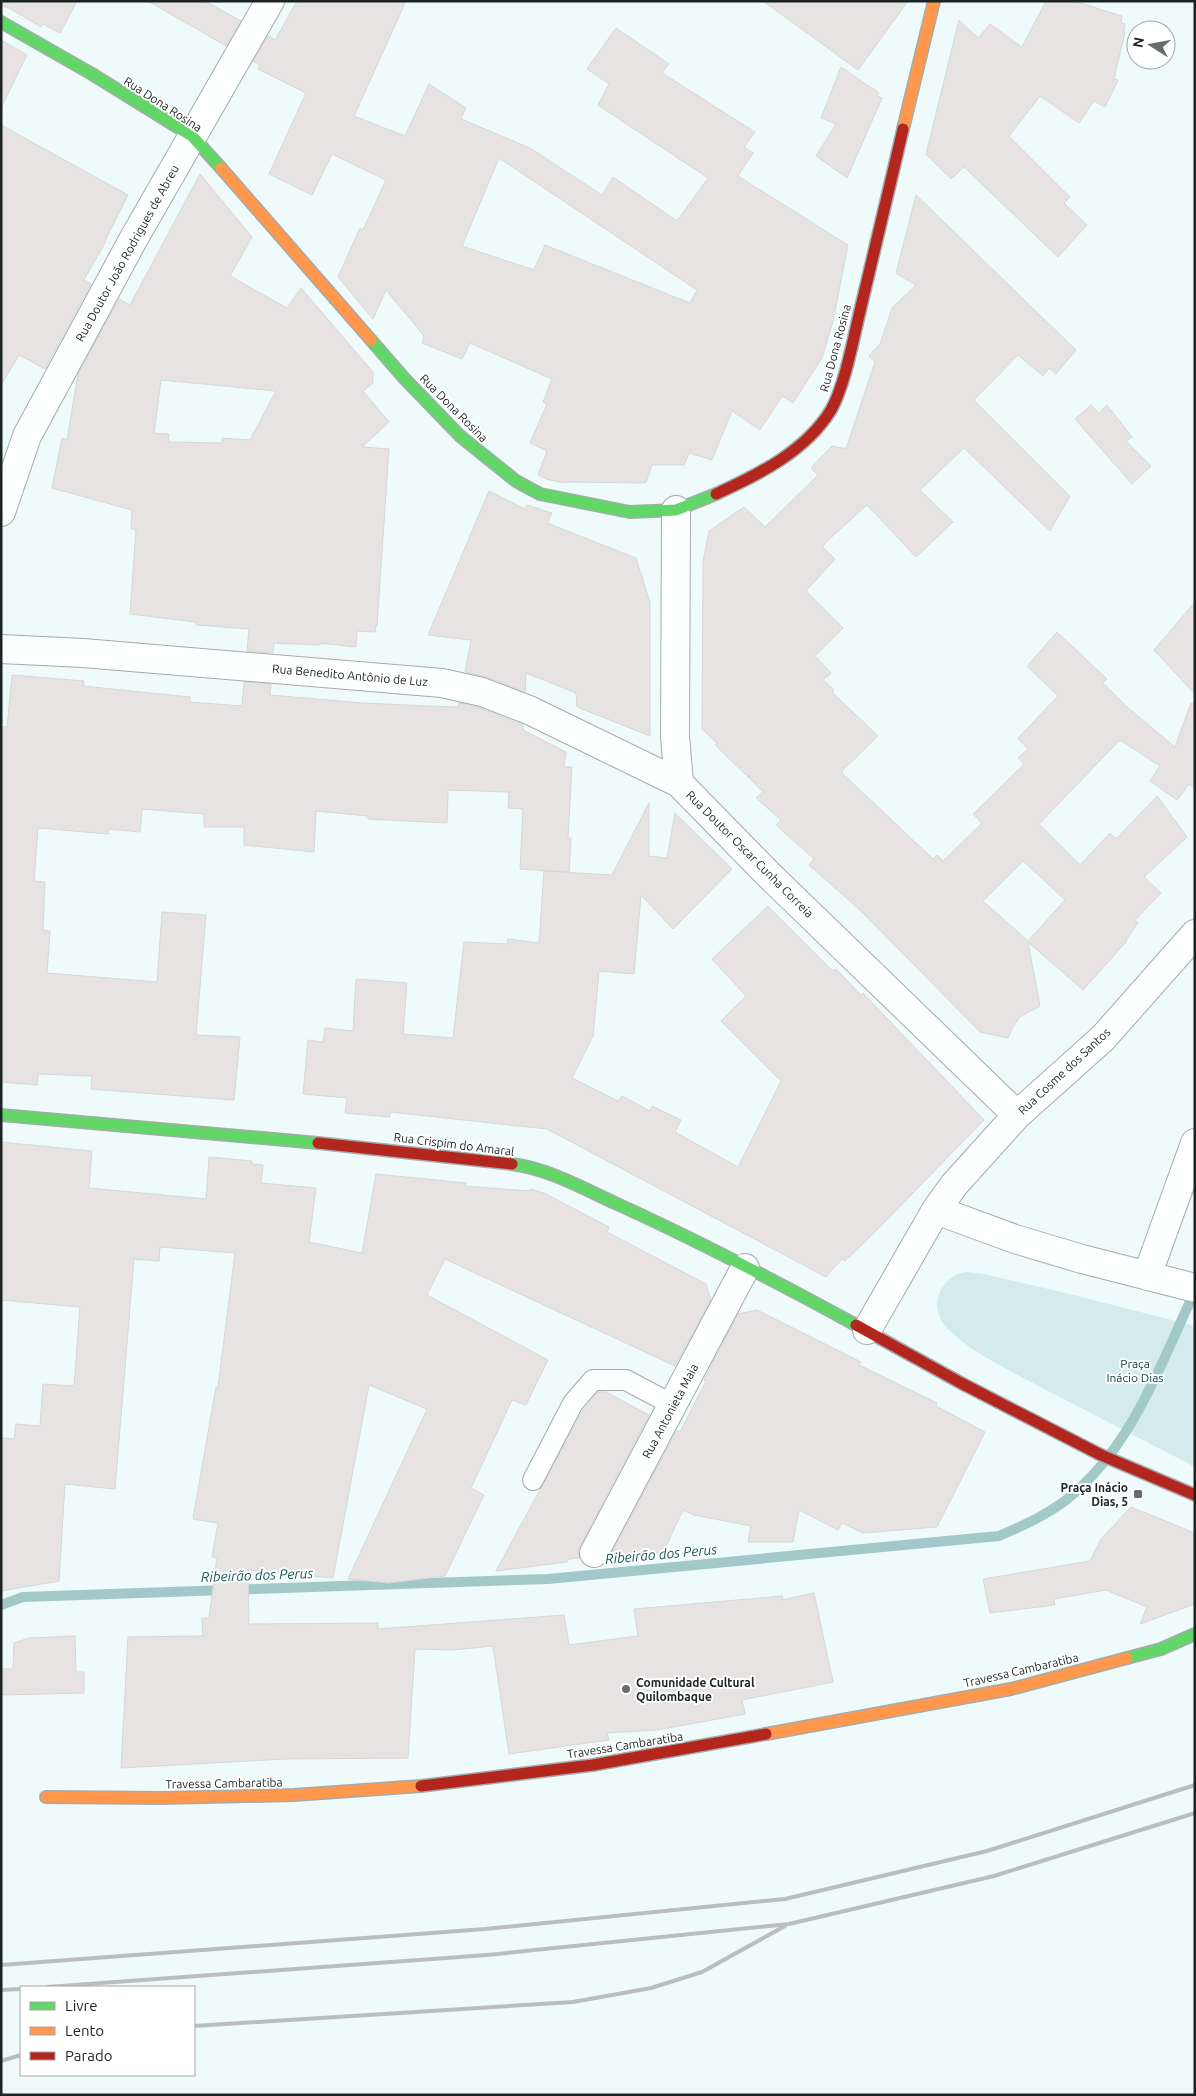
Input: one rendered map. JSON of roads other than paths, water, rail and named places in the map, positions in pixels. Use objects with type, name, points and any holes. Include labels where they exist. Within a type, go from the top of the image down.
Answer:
[{"type":"street","name":"Rua Doutor João Rodrigues de Abreu","points":[[1,512],[27,436],[134,238],[270,1]]},
{"type":"street","name":"Rua Dona Rosina","points":[[1,22],[92,74],[192,136],[255,205],[404,378],[460,436],[488,461],[516,481],[540,494],[630,512],[676,510],[760,474],[790,453],[811,435],[831,409],[842,380],[852,343],[934,1]]},
{"type":"street","name":"Rua Doutor Oscar Cunha Correia","points":[[676,510],[675,736],[679,783],[768,873],[1017,1115]]},
{"type":"street","name":"Rua Benedito Antônio de Luz","points":[[1,649],[83,653],[442,683],[482,692],[529,710],[679,783]]},
{"type":"street","name":"Rua Cosme dos Santos","points":[[936,1210],[954,1185],[1017,1115],[1103,1038],[1195,934]]},
{"type":"street","name":"Rua Crispim do Amaral","points":[[1,1115],[370,1148],[518,1165],[546,1172],[663,1225],[867,1330]]},
{"type":"street","points":[[1153,1278],[1195,1143]]},
{"type":"street","points":[[1195,1288],[1015,1239],[936,1210],[867,1330],[961,1383],[1101,1456],[1195,1495]]},
{"type":"street","name":"Rua Antonieta Maia","points":[[594,1553],[745,1268]]},
{"type":"street","name":"Travessa Cambaratiba","points":[[46,1797],[162,1798],[294,1795],[429,1785],[593,1766],[1011,1689],[1161,1649],[1195,1634]]},
{"type":"lane","points":[[533,1480],[573,1403],[593,1380],[626,1380],[673,1405]]},
{"type":"waterway","name":"Ribeirão dos Perus","points":[[1,1605],[23,1597],[548,1579],[999,1536],[1042,1516],[1058,1506],[1089,1479],[1109,1456],[1127,1431],[1142,1404],[1195,1291]]},
{"type":"railway","points":[[1,1965],[485,1929],[785,1899],[987,1851],[1195,1785]]},
{"type":"railway","points":[[61,1986],[487,1955],[789,1924],[994,1876],[1195,1813]]},
{"type":"railway","points":[[195,2026],[573,2002],[651,1988],[702,1972],[785,1926]]},
{"type":"railway","points":[[1,1990],[20,1989]]},
{"type":"railway","points":[[1,2061],[20,2055]]},
{"type":"place","name":"Praça Inácio Dias, 5","points":[[1138,1494]]},
{"type":"place","name":"Comunidade Cultural Quilombaque","points":[[626,1689]]},
{"type":"park label","name":"Praça Inácio Dias","points":[[1135,1370]]}]
